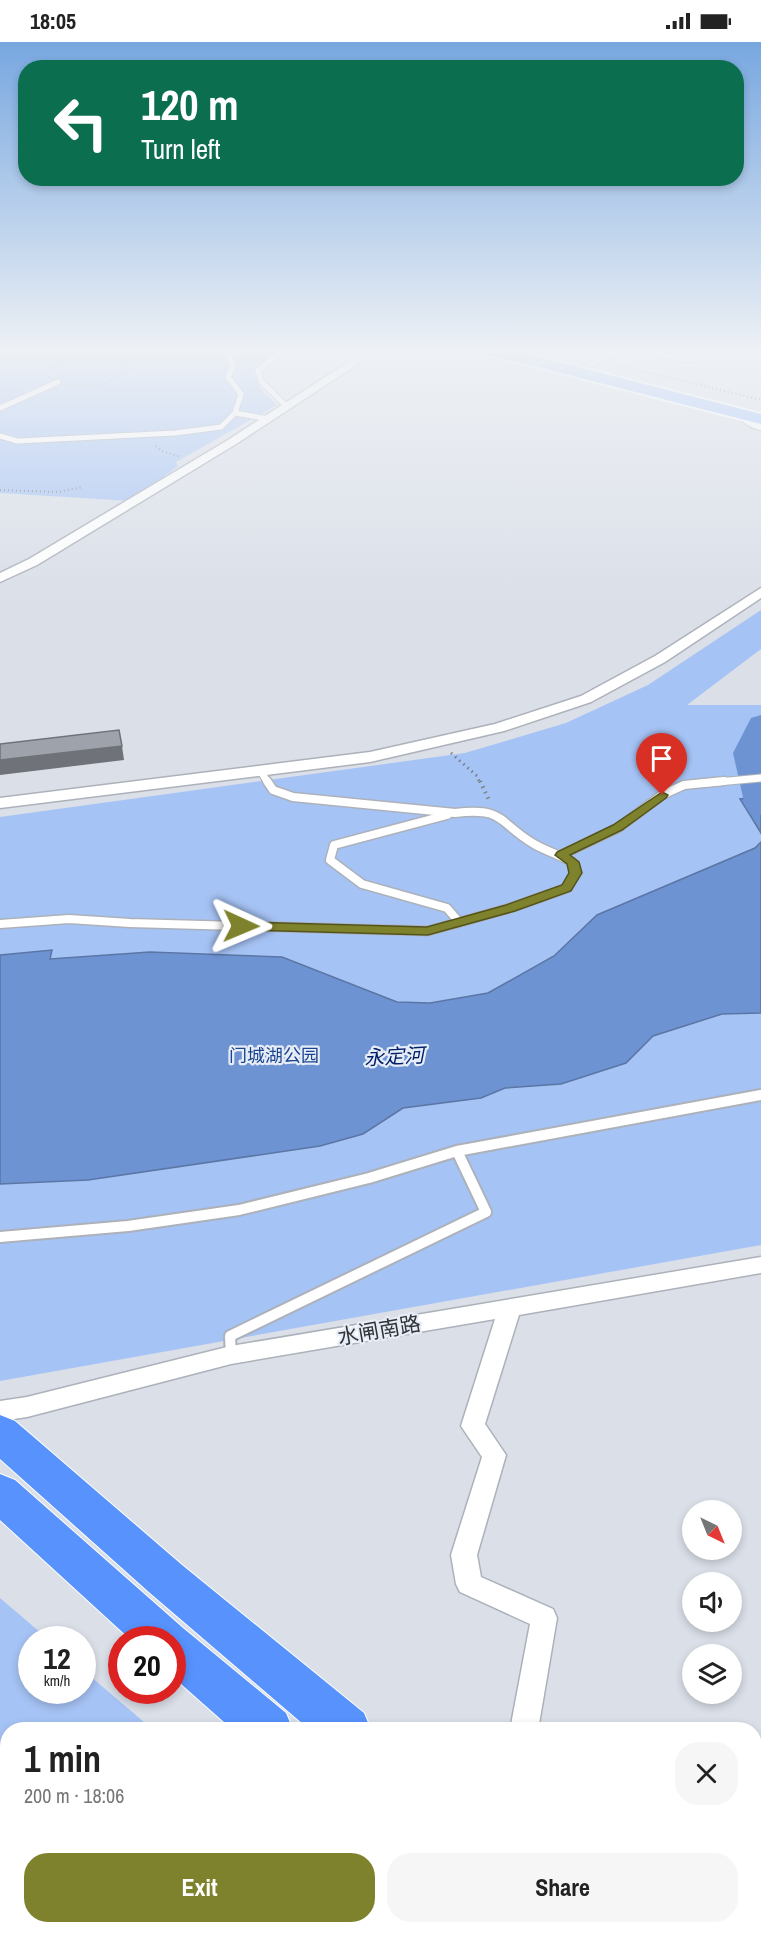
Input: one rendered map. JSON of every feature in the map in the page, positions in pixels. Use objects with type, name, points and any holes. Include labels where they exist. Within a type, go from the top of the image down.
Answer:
[{"type":"highway","points":[[0,1433],[166,1579],[337,1722]]},
{"type":"highway","points":[[0,1493],[149,1626]]},
{"type":"highway","points":[[186,1658],[260,1722]]},
{"type":"street","points":[[0,578],[33,562],[240,436]]},
{"type":"street","points":[[0,803],[370,757],[499,728],[586,699],[660,660],[761,592]]},
{"type":"street","name":"水闸南路","points":[[0,1411],[27,1407],[231,1355],[761,1264]]},
{"type":"street","points":[[510,1307],[473,1426],[494,1455],[464,1555],[469,1584],[544,1618],[525,1722]]},
{"type":"lane","points":[[1,436],[17,441],[107,436]]},
{"type":"lane","points":[[260,770],[273,790],[293,797],[455,813]]},
{"type":"lane","points":[[561,855],[618,828],[662,795],[684,785],[760,777]]},
{"type":"lane","points":[[0,924],[69,919],[129,923],[428,931],[510,908],[567,888],[575,873],[572,862],[534,844],[494,812],[478,810],[455,813],[334,845],[330,860],[362,884],[447,908],[459,922]]},
{"type":"lane","points":[[0,1237],[128,1226],[239,1210],[369,1178],[458,1151],[761,1095]]},
{"type":"lane","points":[[231,1355],[230,1336],[486,1212],[458,1151]]},
{"type":"path","points":[[133,436],[162,451],[198,463]]},
{"type":"path","points":[[0,490],[58,492],[84,487]]},
{"type":"path","points":[[436,742],[458,757],[477,776],[494,812]]},
{"type":"green space","points":[[0,436],[222,436],[176,462],[178,466],[131,501],[0,493]]},
{"type":"green space","name":"门城湖公园","points":[[761,610],[761,649],[687,705],[761,705],[761,1245],[0,1381],[0,817],[465,753],[566,723],[648,685]]},
{"type":"green space","points":[[0,1598],[33,1626],[18,1626],[18,1704],[96,1704],[96,1681],[108,1691],[108,1704],[123,1704],[144,1722],[0,1722]]},
{"type":"water","points":[[761,797],[761,833],[740,799]]},
{"type":"water","name":"永定河","points":[[761,842],[761,1013],[722,1014],[653,1036],[626,1063],[561,1084],[505,1088],[481,1098],[403,1108],[363,1134],[320,1146],[88,1180],[0,1184],[0,955],[52,950],[50,959],[150,952],[282,957],[397,1002],[430,1003],[488,993],[554,956],[597,915],[755,848]]},
{"type":"building","points":[[119,730],[122,746],[0,760],[0,744]]},
{"type":"waterway","points":[[761,724],[748,753],[761,806]]},
{"type":"route","points":[[241,926],[428,931],[510,908],[567,888],[575,873],[572,862],[561,855],[618,828],[662,795]]}]
